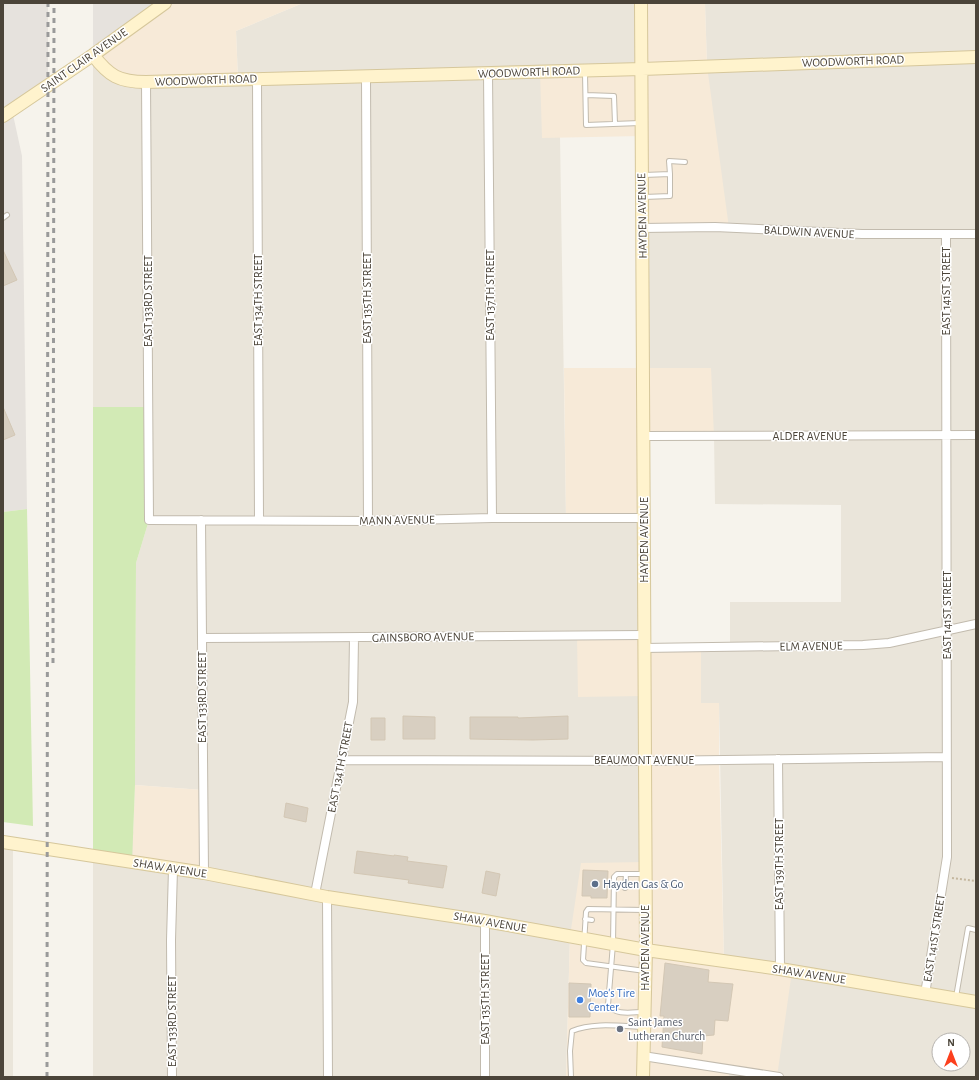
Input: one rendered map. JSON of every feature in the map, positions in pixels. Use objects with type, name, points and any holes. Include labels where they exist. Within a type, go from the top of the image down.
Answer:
[{"type":"street","name":"SAINT CLAIR AVENUE","points":[[3,116],[93,55],[164,3]]},
{"type":"street","name":"HAYDEN AVENUE","points":[[641,3],[644,518],[643,648],[646,910],[643,1077]]},
{"type":"street","name":"WOODWORTH ROAD","points":[[93,55],[102,67],[112,75],[123,80],[146,82],[642,69],[976,57]]},
{"type":"street","name":"EAST 137TH STREET","points":[[488,73],[492,518]]},
{"type":"street","name":"EAST 135TH STREET","points":[[366,76],[368,521]]},
{"type":"street","name":"EAST 134TH STREET","points":[[257,79],[259,520]]},
{"type":"street","name":"EAST 133RD STREET","points":[[146,82],[149,520]]},
{"type":"street","name":"BALDWIN AVENUE","points":[[642,228],[715,227],[854,234],[976,234]]},
{"type":"street","name":"EAST 141ST STREET","points":[[925,994],[947,857],[946,234]]},
{"type":"street","name":"ALDER AVENUE","points":[[643,436],[976,435]]},
{"type":"street","name":"MANN AVENUE","points":[[149,520],[368,521],[492,518],[644,518]]},
{"type":"street","name":"EAST 133RD STREET","points":[[202,520],[204,873]]},
{"type":"street","name":"ELM AVENUE","points":[[643,648],[863,645],[889,643],[976,624]]},
{"type":"street","name":"GAINSBORO AVENUE","points":[[202,638],[643,635]]},
{"type":"street","name":"EAST 134TH STREET","points":[[315,894],[353,702],[354,638]]},
{"type":"street","name":"BEAUMONT AVENUE","points":[[341,760],[645,761],[946,758]]},
{"type":"street","name":"EAST 139TH STREET","points":[[778,759],[780,969]]},
{"type":"street","name":"SHAW AVENUE","points":[[3,842],[204,873],[327,896],[486,920],[646,950],[780,969],[976,1002]]},
{"type":"street","name":"EAST 133RD STREET","points":[[172,1077],[171,940],[173,868]]},
{"type":"street","points":[[327,896],[328,1077]]},
{"type":"street","name":"EAST 135TH STREET","points":[[486,920],[486,1077]]},
{"type":"street","points":[[643,1056],[779,1077]]},
{"type":"lane","points":[[585,70],[586,125],[641,123]]},
{"type":"lane","points":[[586,95],[614,96],[615,124]]},
{"type":"lane","points":[[642,197],[670,196],[669,161],[685,162]]},
{"type":"lane","points":[[642,175],[670,174]]},
{"type":"lane","points":[[644,1012],[620,1012],[611,1009],[608,1004],[613,944],[614,877],[617,874],[645,874]]},
{"type":"lane","points":[[626,874],[626,888]]},
{"type":"lane","points":[[625,903],[625,910]]},
{"type":"lane","points":[[645,971],[586,963],[583,960],[585,919],[588,909],[646,910]]},
{"type":"lane","points":[[585,919],[592,920]]},
{"type":"lane","points":[[608,922],[613,923]]},
{"type":"lane","points":[[956,999],[968,928],[976,930]]},
{"type":"lane","points":[[571,1077],[570,1051],[572,1031],[582,1027],[644,1027]]},
{"type":"path","points":[[952,878],[976,881]]},
{"type":"shaded area","points":[[3,3],[48,3],[48,86],[12,110],[22,156],[27,509],[3,512]]},
{"type":"shaded area","points":[[93,3],[165,3],[93,55]]},
{"type":"shaded area","points":[[165,3],[303,3],[236,31],[238,80],[133,82],[93,55]]},
{"type":"shaded area","points":[[303,3],[641,3],[642,69],[542,137],[560,137],[566,518],[644,518],[645,862],[570,936],[566,1077],[93,1077],[93,856],[203,790],[135,785],[136,563],[149,520],[148,407],[93,407],[93,55],[238,79],[236,31]]},
{"type":"shaded area","points":[[641,3],[705,3],[707,66],[729,228],[642,228],[641,136],[542,138],[540,71],[641,69]]},
{"type":"shaded area","points":[[705,3],[976,3],[976,1077],[729,1077],[724,961],[719,703],[701,703],[701,647],[730,647],[730,602],[841,602],[841,505],[715,504],[714,436],[643,368],[642,228],[707,66]]},
{"type":"shaded area","points":[[564,368],[711,368],[714,436],[643,436],[644,518],[566,518]]},
{"type":"shaded area","points":[[643,635],[643,648],[701,647],[701,703],[719,703],[724,961],[792,971],[777,1077],[729,1070],[729,1077],[566,1077],[570,936],[581,863],[645,862],[644,696],[578,697],[577,636]]},
{"type":"shaded area","points":[[135,785],[203,790],[204,873],[132,862]]},
{"type":"shaded area","points":[[3,843],[13,844],[13,1077],[3,1077]]},
{"type":"green space","points":[[93,407],[149,407],[149,520],[136,563],[135,785],[132,862],[93,856]]},
{"type":"green space","points":[[27,509],[33,826],[3,822],[3,512]]},
{"type":"building","points":[[3,250],[17,280],[3,286]]},
{"type":"building","points":[[3,407],[15,435],[3,440]]},
{"type":"building","points":[[403,716],[435,717],[435,739],[403,739]]},
{"type":"building","points":[[568,716],[568,739],[470,739],[470,717],[518,718]]},
{"type":"building","points":[[371,718],[385,718],[385,740],[371,740]]},
{"type":"building","points":[[286,803],[308,808],[306,822],[284,817]]},
{"type":"building","points":[[357,851],[408,857],[407,861],[447,866],[443,888],[408,883],[409,880],[354,873]]},
{"type":"building","name":"Hayden Gas & Go","points":[[583,870],[608,871],[607,898],[591,898],[591,896],[582,896]]},
{"type":"building","points":[[486,871],[500,874],[496,896],[482,893]]},
{"type":"building","points":[[665,963],[709,970],[708,982],[733,984],[728,1021],[715,1020],[714,1035],[703,1036],[702,1054],[662,1047],[664,1016],[660,1016]]},
{"type":"building","name":"Moe's Tire Center","points":[[569,983],[591,984],[590,1017],[569,1017]]},
{"type":"railway","points":[[47,1077],[48,3]]},
{"type":"railway","points":[[53,663],[54,3]]},
{"type":"place","name":"Hayden Gas & Go","points":[[595,884]]},
{"type":"place","name":"Moe's Tire Center","points":[[580,1000]]},
{"type":"place","name":"Saint James Lutheran Church","points":[[620,1029]]}]
